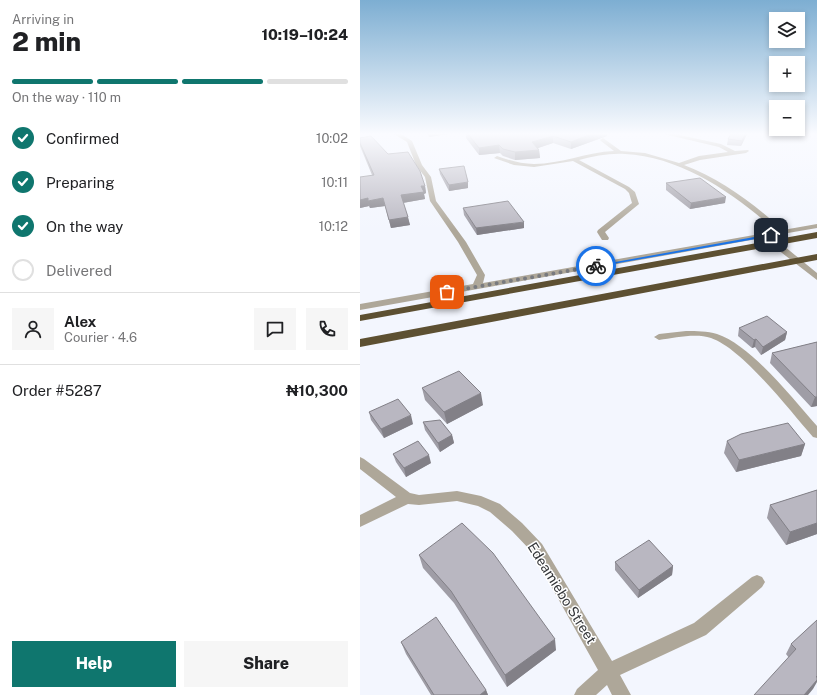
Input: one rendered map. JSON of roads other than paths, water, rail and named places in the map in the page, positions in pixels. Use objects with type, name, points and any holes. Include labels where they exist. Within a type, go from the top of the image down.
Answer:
[{"type":"highway","points":[[360,318],[776,244],[817,235]]},
{"type":"highway","points":[[360,345],[388,338],[817,257]]},
{"type":"street","points":[[420,166],[428,177],[433,201],[462,242],[481,275],[477,286]]},
{"type":"street","points":[[588,166],[627,188],[632,192],[636,204],[601,232],[605,238]]},
{"type":"street","points":[[685,166],[756,210],[792,240]]},
{"type":"street","points":[[360,307],[817,226]]},
{"type":"street","points":[[776,244],[817,277]]},
{"type":"street","points":[[659,337],[693,334],[713,335],[726,340],[760,372],[817,434]]},
{"type":"street","points":[[360,462],[407,498],[360,521]]},
{"type":"street","name":"Edeamiebo Street","points":[[407,498],[419,500],[457,496],[480,501],[495,508],[537,548],[622,695]]},
{"type":"street","points":[[583,695],[608,672],[700,629],[757,582]]}]
